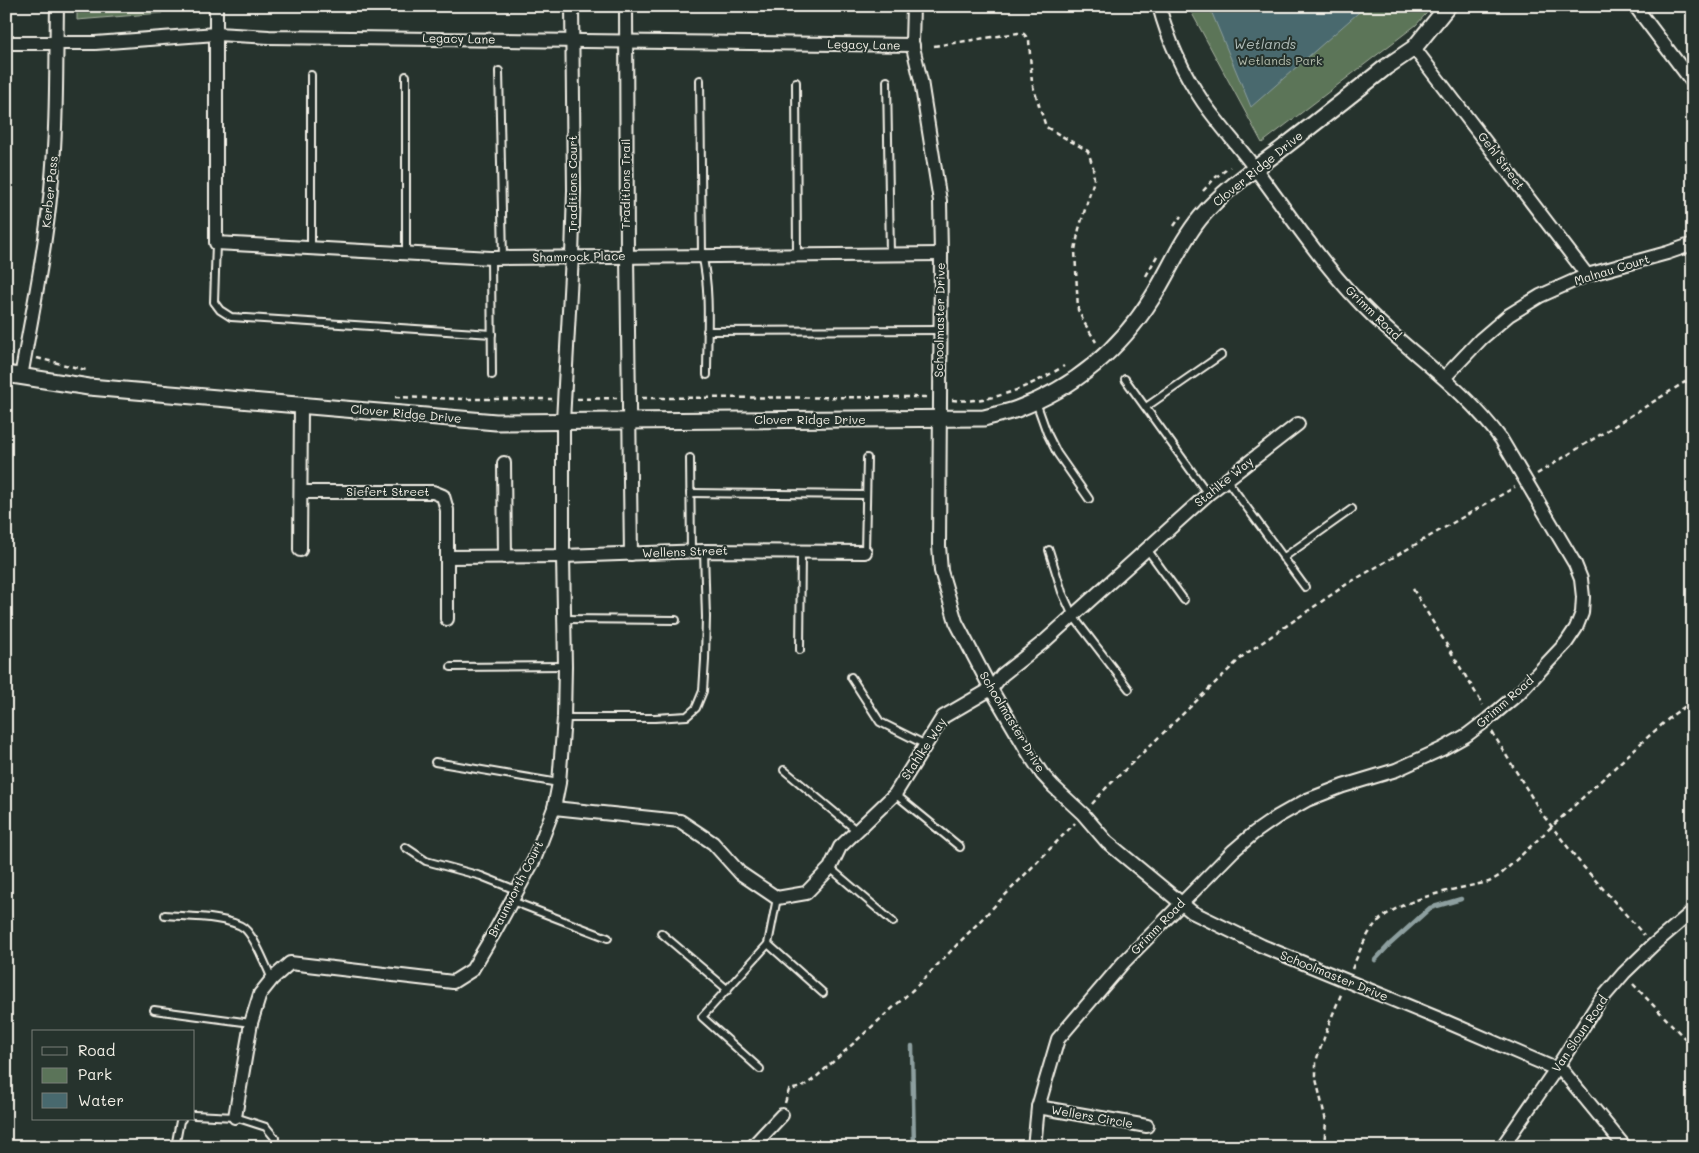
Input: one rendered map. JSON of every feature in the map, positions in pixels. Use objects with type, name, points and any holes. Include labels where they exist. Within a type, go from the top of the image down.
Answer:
[{"type":"street","name":"Kerber Pass","points":[[14,375],[48,217],[54,153],[57,6]]},
{"type":"street","points":[[216,6],[216,243]]},
{"type":"street","name":"Traditions Court","points":[[563,421],[574,190],[572,6]]},
{"type":"street","name":"Traditions Trail","points":[[626,6],[630,421]]},
{"type":"street","name":"Schoolmaster Drive","points":[[913,6],[913,45],[921,81],[940,201],[939,546],[941,571],[956,622],[1028,754],[1042,774],[1083,814],[1107,842],[1192,912],[1262,946],[1562,1070],[1625,1147]]},
{"type":"street","name":"Grimm Road","points":[[1034,1147],[1038,1108],[1058,1040],[1123,964],[1232,851],[1277,817],[1307,800],[1343,786],[1396,770],[1434,753],[1466,735],[1519,693],[1566,642],[1576,628],[1582,613],[1581,579],[1575,564],[1501,439],[1489,423],[1444,378],[1375,318],[1342,284],[1203,101],[1172,43],[1159,6]]},
{"type":"street","name":"Clover Ridge Drive","points":[[14,375],[89,387],[496,422],[984,418],[1016,410],[1061,388],[1086,373],[1111,351],[1134,325],[1153,297],[1182,244],[1201,218],[1226,192],[1386,67],[1414,48],[1448,6]]},
{"type":"street","points":[[1635,6],[1693,83]]},
{"type":"street","name":"Legacy Lane","points":[[6,43],[95,43],[216,34],[269,37],[913,45]]},
{"type":"street","name":"Gehl Street","points":[[1414,48],[1587,274]]},
{"type":"street","name":"Shamrock Place","points":[[216,243],[497,258],[941,254]]},
{"type":"street","name":"Malnau Court","points":[[1444,378],[1481,338],[1509,314],[1540,296],[1587,274],[1667,254],[1693,244]]},
{"type":"street","points":[[300,550],[301,405]]},
{"type":"street","name":"Braunworth Court","points":[[235,1117],[251,1023],[260,994],[272,979],[290,964],[453,982],[472,970],[534,860],[554,808],[559,783],[564,718],[563,421]]},
{"type":"street","points":[[630,421],[631,554]]},
{"type":"street","name":"Stahlke Way","points":[[777,898],[806,893],[830,868],[840,847],[896,794],[943,718],[991,689],[1002,675],[1046,640],[1208,494],[1298,424]]},
{"type":"street","points":[[447,557],[505,557],[504,463]]},
{"type":"street","name":"Siefert Street","points":[[301,492],[434,492],[443,496],[447,510],[448,619]]},
{"type":"street","name":"Wellens Street","points":[[505,557],[698,551],[865,552]]},
{"type":"street","points":[[554,808],[680,821],[713,843],[740,873],[777,898]]},
{"type":"street","name":"Van Sloun Road","points":[[1502,1147],[1556,1069],[1599,1002],[1653,945],[1693,911]]},
{"type":"street","name":"Wellers Circle","points":[[1038,1108],[1147,1126]]},
{"type":"street","points":[[752,1147],[782,1114]]},
{"type":"lane","points":[[492,375],[492,334],[497,258],[499,71]]},
{"type":"lane","points":[[311,75],[311,248]]},
{"type":"lane","points":[[406,76],[406,253]]},
{"type":"lane","points":[[700,80],[702,256],[706,268],[707,375]]},
{"type":"lane","points":[[887,81],[890,254]]},
{"type":"lane","points":[[796,82],[798,255]]},
{"type":"lane","points":[[216,243],[214,302],[220,310],[231,316],[492,334]]},
{"type":"lane","points":[[707,331],[940,330]]},
{"type":"lane","points":[[1146,408],[1221,355]]},
{"type":"lane","points":[[1125,379],[1208,494]]},
{"type":"lane","points":[[1036,400],[1047,433],[1057,453],[1089,499]]},
{"type":"lane","points":[[564,718],[687,716],[696,708],[703,691],[706,617],[690,493],[690,458]]},
{"type":"lane","points":[[865,552],[867,458]]},
{"type":"lane","points":[[1226,479],[1305,587]]},
{"type":"lane","points":[[690,493],[866,495]]},
{"type":"lane","points":[[1283,558],[1352,509]]},
{"type":"lane","points":[[1147,549],[1184,600]]},
{"type":"lane","points":[[1049,550],[1062,592],[1073,616],[1129,689]]},
{"type":"lane","points":[[800,650],[801,552]]},
{"type":"lane","points":[[564,619],[676,620]]},
{"type":"lane","points":[[451,667],[565,666]]},
{"type":"lane","points":[[852,677],[880,722],[926,745]]},
{"type":"lane","points":[[435,762],[559,783]]},
{"type":"lane","points":[[784,770],[856,830]]},
{"type":"lane","points":[[896,794],[960,848]]},
{"type":"lane","points":[[404,847],[426,861],[481,876],[514,896],[608,938]]},
{"type":"lane","points":[[830,868],[893,922]]},
{"type":"lane","points":[[760,1069],[702,1018],[768,944],[777,898]]},
{"type":"lane","points":[[165,915],[228,921],[245,929],[258,949],[272,979]]},
{"type":"lane","points":[[661,933],[728,990]]},
{"type":"lane","points":[[768,944],[823,993]]},
{"type":"lane","points":[[154,1010],[251,1023]]},
{"type":"lane","points":[[195,1114],[235,1117],[266,1127],[275,1138],[274,1147]]},
{"type":"lane","points":[[175,1147],[181,1120]]},
{"type":"path","points":[[934,46],[1018,34],[1024,34],[1029,40],[1032,83],[1046,128],[1088,151],[1093,167],[1094,180],[1079,229],[1075,250],[1078,310],[1096,342]]},
{"type":"path","points":[[39,359],[95,371]]},
{"type":"path","points":[[782,1114],[789,1090],[802,1087],[814,1080],[917,986],[1106,788],[1244,655],[1347,584],[1525,481],[1693,377]]},
{"type":"path","points":[[391,397],[558,399]]},
{"type":"path","points":[[636,398],[930,397]]},
{"type":"path","points":[[569,399],[625,398]]},
{"type":"path","points":[[1413,589],[1484,707],[1492,733],[1542,814],[1581,864],[1653,945]]},
{"type":"path","points":[[1324,1147],[1326,1121],[1316,1078],[1316,1061],[1330,1021],[1360,950],[1373,927],[1390,911],[1409,903],[1489,882],[1499,876],[1674,714],[1693,702]]},
{"type":"path","points":[[1624,974],[1693,1047]]},
{"type":"green space","points":[[77,6],[162,6],[162,13],[77,20]]},
{"type":"green space","name":"Wetlands Park","points":[[1188,6],[1433,6],[1416,25],[1262,143]]},
{"type":"water","name":"Wetlands","points":[[1209,6],[1366,6],[1251,107]]},
{"type":"waterway","points":[[1375,960],[1430,908],[1461,899]]},
{"type":"waterway","points":[[912,1046],[914,1147]]}]
